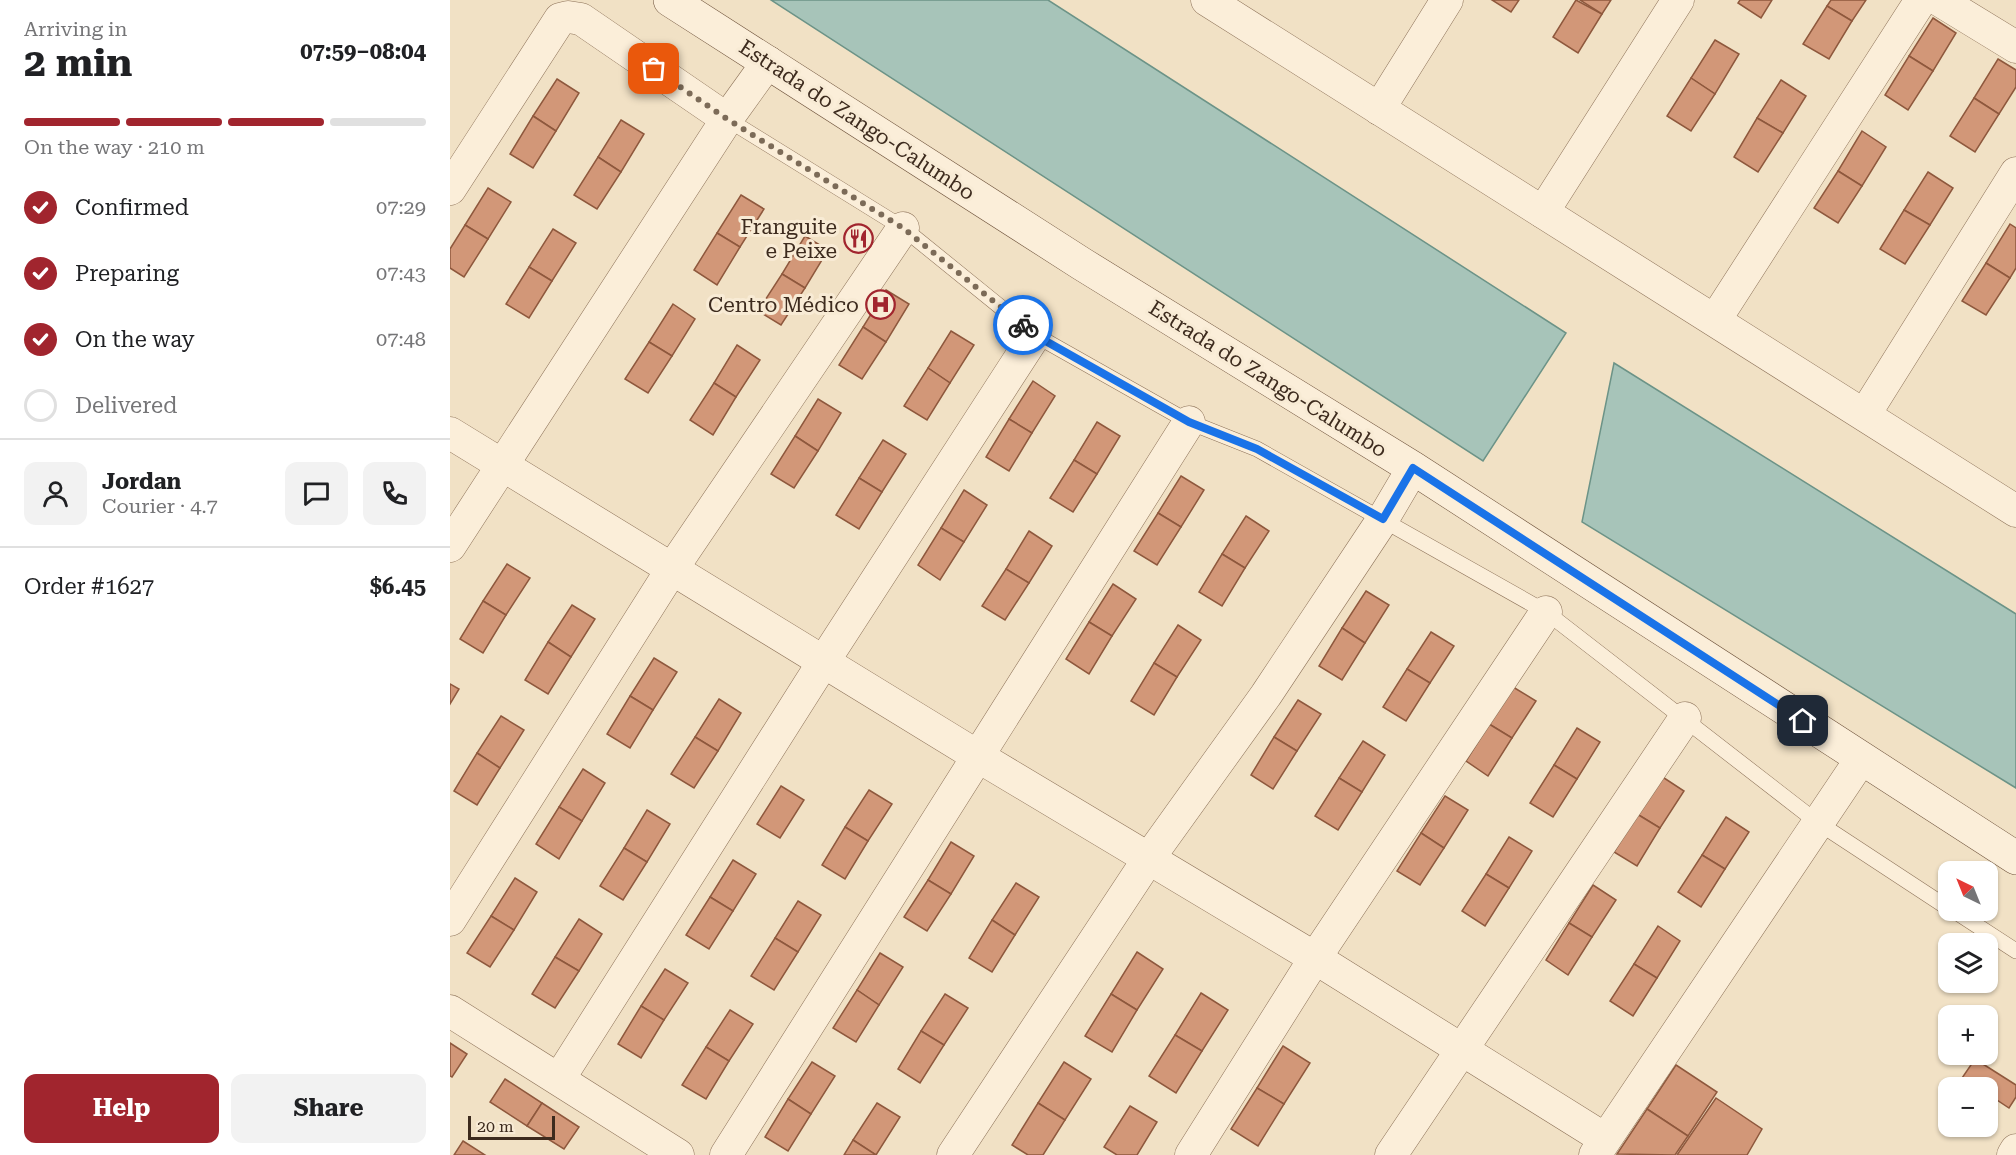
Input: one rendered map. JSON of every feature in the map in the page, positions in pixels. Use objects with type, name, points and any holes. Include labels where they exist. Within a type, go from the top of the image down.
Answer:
[{"type":"main road","name":"Estrada do Zango-Calumbo","points":[[670,0],[1082,264],[1413,468],[2016,858]]},
{"type":"street","points":[[1207,0],[1247,10],[1379,109],[2014,507]]},
{"type":"street","points":[[1379,109],[1447,0]]},
{"type":"street","points":[[1543,212],[1678,0]]},
{"type":"street","points":[[1715,320],[1921,0]]},
{"type":"street","points":[[1939,0],[2016,47]]},
{"type":"street","points":[[450,189],[560,19],[568,17],[580,19],[727,119]]},
{"type":"street","points":[[450,546],[727,119],[768,62]]},
{"type":"street","points":[[1865,414],[2016,172]]},
{"type":"street","points":[[450,920],[672,569],[903,228]]},
{"type":"street","points":[[559,1079],[824,660],[1035,335]]},
{"type":"street","points":[[726,1155],[979,758],[1189,422]]},
{"type":"street","points":[[450,433],[824,660],[979,758],[1149,858],[1461,1048],[1600,1147],[1816,822],[1861,759]]},
{"type":"street","points":[[953,1155],[1149,858],[1266,695],[1383,519],[1413,468]]},
{"type":"street","points":[[1191,1155],[1315,958],[1546,612]]},
{"type":"street","points":[[1391,1155],[1685,718]]},
{"type":"street","points":[[450,1011],[678,1155]]},
{"type":"street","points":[[2013,1155],[2016,1150]]},
{"type":"lane","points":[[727,119],[903,228],[1035,335],[1189,422],[1257,449],[1546,612],[1816,822],[1938,901]]},
{"type":"lane","points":[[1970,921],[2016,951]]},
{"type":"shaded area","points":[[771,0],[1048,0],[1566,333],[1483,461]]},
{"type":"shaded area","points":[[1614,363],[2016,614],[2016,788],[1582,522]]},
{"type":"building","points":[[1492,0],[1519,0],[1511,12]]},
{"type":"building","points":[[1576,0],[1602,14],[1578,53],[1553,37]]},
{"type":"building","points":[[1580,0],[1611,0],[1602,14]]},
{"type":"building","points":[[1740,0],[1772,0],[1761,18],[1738,3]]},
{"type":"building","points":[[1831,0],[1866,0],[1852,21],[1827,6]]},
{"type":"building","points":[[1827,6],[1852,21],[1829,59],[1803,44]]},
{"type":"building","points":[[1933,18],[1956,33],[1933,71],[1909,56]]},
{"type":"building","points":[[1715,40],[1739,54],[1715,94],[1691,78]]},
{"type":"building","points":[[1909,56],[1933,71],[1908,110],[1885,95]]},
{"type":"building","points":[[1998,59],[2016,70],[2016,87],[1999,114],[1974,98]]},
{"type":"building","points":[[1691,78],[1715,94],[1691,131],[1667,116]]},
{"type":"building","points":[[557,79],[579,93],[556,131],[533,116]]},
{"type":"building","points":[[1781,80],[1806,96],[1783,133],[1757,118]]},
{"type":"building","points":[[1974,98],[1999,114],[1975,152],[1950,136]]},
{"type":"building","points":[[533,116],[556,131],[533,168],[510,154]]},
{"type":"building","points":[[1757,118],[1783,133],[1758,172],[1734,157]]},
{"type":"building","points":[[621,120],[644,134],[621,172],[598,157]]},
{"type":"building","points":[[1862,131],[1886,147],[1862,186],[1838,171]]},
{"type":"building","points":[[598,157],[621,172],[597,209],[574,195]]},
{"type":"building","points":[[1838,171],[1862,186],[1838,223],[1814,208]]},
{"type":"building","points":[[1928,172],[1953,188],[1930,225],[1904,210]]},
{"type":"building","points":[[488,188],[511,202],[488,239],[465,225]]},
{"type":"building","points":[[741,195],[764,209],[740,247],[717,233]]},
{"type":"building","points":[[1904,210],[1930,225],[1905,264],[1880,249]]},
{"type":"building","points":[[2010,224],[2016,228],[2016,268],[2010,278],[1986,263]]},
{"type":"building","points":[[465,225],[488,239],[464,277],[450,268],[450,249]]},
{"type":"building","points":[[553,229],[576,243],[552,281],[529,267]]},
{"type":"building","points":[[717,233],[740,247],[717,285],[694,270]]},
{"type":"building","points":[[805,236],[828,250],[805,288],[782,274]]},
{"type":"building","points":[[1986,263],[2010,278],[1986,315],[1962,301]]},
{"type":"building","points":[[529,267],[552,281],[529,318],[506,304]]},
{"type":"building","points":[[782,274],[805,288],[781,325],[758,311]]},
{"type":"building","points":[[886,290],[909,304],[886,342],[863,327]]},
{"type":"building","points":[[673,304],[695,319],[672,356],[649,342]]},
{"type":"building","points":[[863,327],[886,342],[862,379],[839,365]]},
{"type":"building","points":[[951,331],[974,345],[950,383],[928,368]]},
{"type":"building","points":[[649,342],[672,356],[648,393],[625,379]]},
{"type":"building","points":[[737,345],[760,360],[736,397],[714,383]]},
{"type":"building","points":[[928,368],[950,383],[927,420],[904,406]]},
{"type":"building","points":[[1033,381],[1055,396],[1032,433],[1009,419]]},
{"type":"building","points":[[714,383],[736,397],[713,435],[690,420]]},
{"type":"building","points":[[818,399],[841,413],[818,451],[795,436]]},
{"type":"building","points":[[1009,419],[1032,433],[1009,471],[986,457]]},
{"type":"building","points":[[1097,422],[1120,436],[1097,474],[1074,460]]},
{"type":"building","points":[[795,436],[818,451],[794,488],[771,474]]},
{"type":"building","points":[[883,440],[906,454],[882,492],[859,478]]},
{"type":"building","points":[[1074,460],[1097,474],[1073,512],[1050,498]]},
{"type":"building","points":[[1181,476],[1204,490],[1181,527],[1158,513]]},
{"type":"building","points":[[859,478],[882,492],[859,529],[836,515]]},
{"type":"building","points":[[964,490],[987,505],[964,542],[941,528]]},
{"type":"building","points":[[1158,513],[1181,527],[1157,565],[1134,551]]},
{"type":"building","points":[[1246,516],[1269,531],[1245,568],[1222,554]]},
{"type":"building","points":[[941,528],[964,542],[940,580],[918,565]]},
{"type":"building","points":[[1029,531],[1052,546],[1029,583],[1006,569]]},
{"type":"building","points":[[1222,554],[1245,568],[1222,606],[1199,592]]},
{"type":"building","points":[[507,564],[530,578],[506,615],[483,601]]},
{"type":"building","points":[[1006,569],[1029,583],[1005,620],[982,606]]},
{"type":"building","points":[[1113,584],[1136,599],[1112,636],[1089,622]]},
{"type":"building","points":[[1366,591],[1389,605],[1365,643],[1342,628]]},
{"type":"building","points":[[483,601],[506,615],[483,653],[460,639]]},
{"type":"building","points":[[572,605],[595,619],[571,657],[548,642]]},
{"type":"building","points":[[1089,622],[1112,636],[1089,674],[1066,659]]},
{"type":"building","points":[[1178,625],[1201,640],[1177,677],[1154,663]]},
{"type":"building","points":[[1342,628],[1365,643],[1342,680],[1319,666]]},
{"type":"building","points":[[1431,632],[1454,646],[1430,683],[1407,669]]},
{"type":"building","points":[[548,642],[571,657],[548,694],[525,680]]},
{"type":"building","points":[[654,658],[677,672],[653,710],[630,696]]},
{"type":"building","points":[[1154,663],[1177,677],[1154,715],[1131,701]]},
{"type":"building","points":[[1407,669],[1430,683],[1406,721],[1383,707]]},
{"type":"building","points":[[450,684],[459,689],[450,704]]},
{"type":"building","points":[[1513,687],[1536,701],[1512,738],[1489,724]]},
{"type":"building","points":[[630,696],[653,710],[630,748],[607,734]]},
{"type":"building","points":[[719,699],[741,713],[718,751],[695,737]]},
{"type":"building","points":[[1298,700],[1321,714],[1297,751],[1274,737]]},
{"type":"building","points":[[501,716],[524,730],[500,768],[477,753]]},
{"type":"building","points":[[1489,724],[1512,738],[1488,776],[1466,761]]},
{"type":"building","points":[[1577,728],[1600,742],[1577,779],[1554,765]]},
{"type":"building","points":[[695,737],[718,751],[694,788],[671,774]]},
{"type":"building","points":[[1274,737],[1297,751],[1273,789],[1251,775]]},
{"type":"building","points":[[1363,741],[1385,755],[1362,792],[1339,778]]},
{"type":"building","points":[[477,753],[500,768],[477,805],[454,791]]},
{"type":"building","points":[[1554,765],[1577,779],[1553,817],[1530,803]]},
{"type":"building","points":[[583,769],[605,783],[582,821],[559,807]]},
{"type":"building","points":[[1661,776],[1684,791],[1660,828],[1637,814]]},
{"type":"building","points":[[1339,778],[1362,792],[1338,830],[1315,816]]},
{"type":"building","points":[[781,786],[804,800],[780,838],[757,824]]},
{"type":"building","points":[[869,790],[892,804],[868,841],[845,827]]},
{"type":"building","points":[[1445,796],[1468,810],[1444,848],[1421,833]]},
{"type":"building","points":[[559,807],[582,821],[559,859],[536,844]]},
{"type":"building","points":[[647,810],[670,824],[647,862],[624,848]]},
{"type":"building","points":[[1637,814],[1660,828],[1637,866],[1614,852]]},
{"type":"building","points":[[1726,817],[1749,832],[1725,869],[1702,855]]},
{"type":"building","points":[[845,827],[868,841],[845,879],[822,865]]},
{"type":"building","points":[[1421,833],[1444,848],[1420,885],[1397,871]]},
{"type":"building","points":[[1509,837],[1532,851],[1509,888],[1486,874]]},
{"type":"building","points":[[951,842],[974,856],[951,894],[928,880]]},
{"type":"building","points":[[624,848],[647,862],[623,900],[600,886]]},
{"type":"building","points":[[1702,855],[1725,869],[1701,907],[1678,892]]},
{"type":"building","points":[[733,860],[756,874],[733,911],[710,897]]},
{"type":"building","points":[[1486,874],[1509,888],[1485,926],[1462,911]]},
{"type":"building","points":[[515,878],[537,892],[514,930],[491,916]]},
{"type":"building","points":[[928,880],[951,894],[927,931],[904,917]]},
{"type":"building","points":[[1016,883],[1039,897],[1015,935],[992,920]]},
{"type":"building","points":[[1593,885],[1616,900],[1592,937],[1569,923]]},
{"type":"building","points":[[710,897],[733,911],[709,949],[686,935]]},
{"type":"building","points":[[798,901],[821,915],[798,952],[775,938]]},
{"type":"building","points":[[491,916],[514,930],[490,967],[467,953]]},
{"type":"building","points":[[579,919],[602,934],[579,971],[555,957]]},
{"type":"building","points":[[992,920],[1015,935],[992,972],[969,958]]},
{"type":"building","points":[[1569,923],[1592,937],[1568,975],[1546,960]]},
{"type":"building","points":[[1658,926],[1680,941],[1657,978],[1634,964]]},
{"type":"building","points":[[775,938],[798,952],[774,990],[751,976]]},
{"type":"building","points":[[1137,952],[1163,969],[1137,1010],[1111,994]]},
{"type":"building","points":[[880,953],[903,967],[879,1005],[857,990]]},
{"type":"building","points":[[555,957],[579,971],[555,1008],[532,994]]},
{"type":"building","points":[[1634,964],[1657,978],[1633,1016],[1610,1001]]},
{"type":"building","points":[[665,969],[688,983],[664,1020],[641,1006]]},
{"type":"building","points":[[857,990],[879,1005],[856,1042],[833,1028]]},
{"type":"building","points":[[1201,993],[1228,1010],[1202,1051],[1175,1035]]},
{"type":"building","points":[[945,994],[968,1008],[944,1045],[921,1031]]},
{"type":"building","points":[[1111,994],[1137,1010],[1112,1052],[1085,1036]]},
{"type":"building","points":[[641,1006],[664,1020],[641,1058],[618,1044]]},
{"type":"building","points":[[730,1010],[753,1024],[729,1061],[706,1047]]},
{"type":"building","points":[[921,1031],[944,1045],[920,1083],[898,1069]]},
{"type":"building","points":[[1175,1035],[1202,1051],[1176,1093],[1149,1076]]},
{"type":"building","points":[[450,1043],[467,1054],[452,1077],[450,1076]]},
{"type":"building","points":[[1283,1046],[1310,1063],[1284,1104],[1257,1088]]},
{"type":"building","points":[[706,1047],[729,1061],[706,1099],[682,1085]]},
{"type":"building","points":[[812,1062],[835,1076],[811,1114],[788,1099]]},
{"type":"building","points":[[1064,1062],[1091,1079],[1065,1120],[1038,1103]]},
{"type":"building","points":[[1676,1065],[1717,1092],[1688,1136],[1647,1109]]},
{"type":"building","points":[[1971,1065],[1984,1065],[2016,1085],[2016,1097],[2009,1108],[1998,1101],[1998,1077],[1963,1077]]},
{"type":"building","points":[[505,1079],[542,1103],[527,1126],[490,1102]]},
{"type":"building","points":[[1257,1088],[1284,1104],[1258,1146],[1231,1129]]},
{"type":"building","points":[[1716,1098],[1762,1129],[1747,1155],[1677,1155]]},
{"type":"building","points":[[788,1099],[811,1114],[788,1151],[765,1137]]},
{"type":"building","points":[[542,1103],[579,1127],[564,1149],[527,1126]]},
{"type":"building","points":[[877,1103],[900,1117],[876,1155],[853,1140]]},
{"type":"building","points":[[1038,1103],[1065,1120],[1043,1155],[1028,1155],[1012,1145]]},
{"type":"building","points":[[1130,1106],[1157,1122],[1137,1155],[1117,1155],[1104,1147]]},
{"type":"building","points":[[1647,1109],[1688,1136],[1675,1155],[1617,1154]]},
{"type":"building","points":[[853,1140],[876,1155],[844,1155]]},
{"type":"building","points":[[463,1141],[485,1155],[454,1155]]},
{"type":"way so far","points":[[654,69],[727,119],[903,228],[1023,325]]},
{"type":"place","name":"Franguite e Peixe","points":[[858,239]]},
{"type":"place","name":"Centro Médico","points":[[880,305]]},
{"type":"route","points":[[1023,325],[1035,335],[1189,422],[1257,449],[1383,519],[1413,468],[1803,721]]}]
